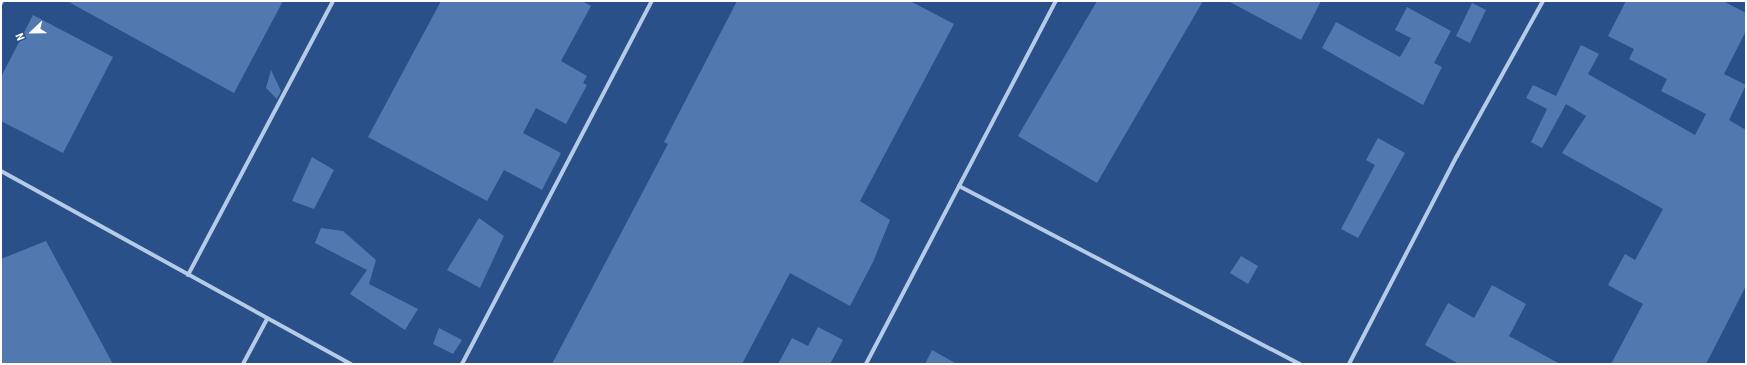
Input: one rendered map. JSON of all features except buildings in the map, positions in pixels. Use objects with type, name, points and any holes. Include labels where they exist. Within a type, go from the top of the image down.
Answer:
[{"type":"street","points":[[188,275],[333,1]]},
{"type":"street","points":[[462,364],[652,1]]},
{"type":"street","points":[[866,364],[1056,1]]},
{"type":"street","points":[[1349,364],[1457,156],[1543,1]]},
{"type":"street","points":[[1,171],[351,364]]},
{"type":"street","points":[[959,186],[1300,364]]},
{"type":"street","points":[[243,364],[267,319]]}]
